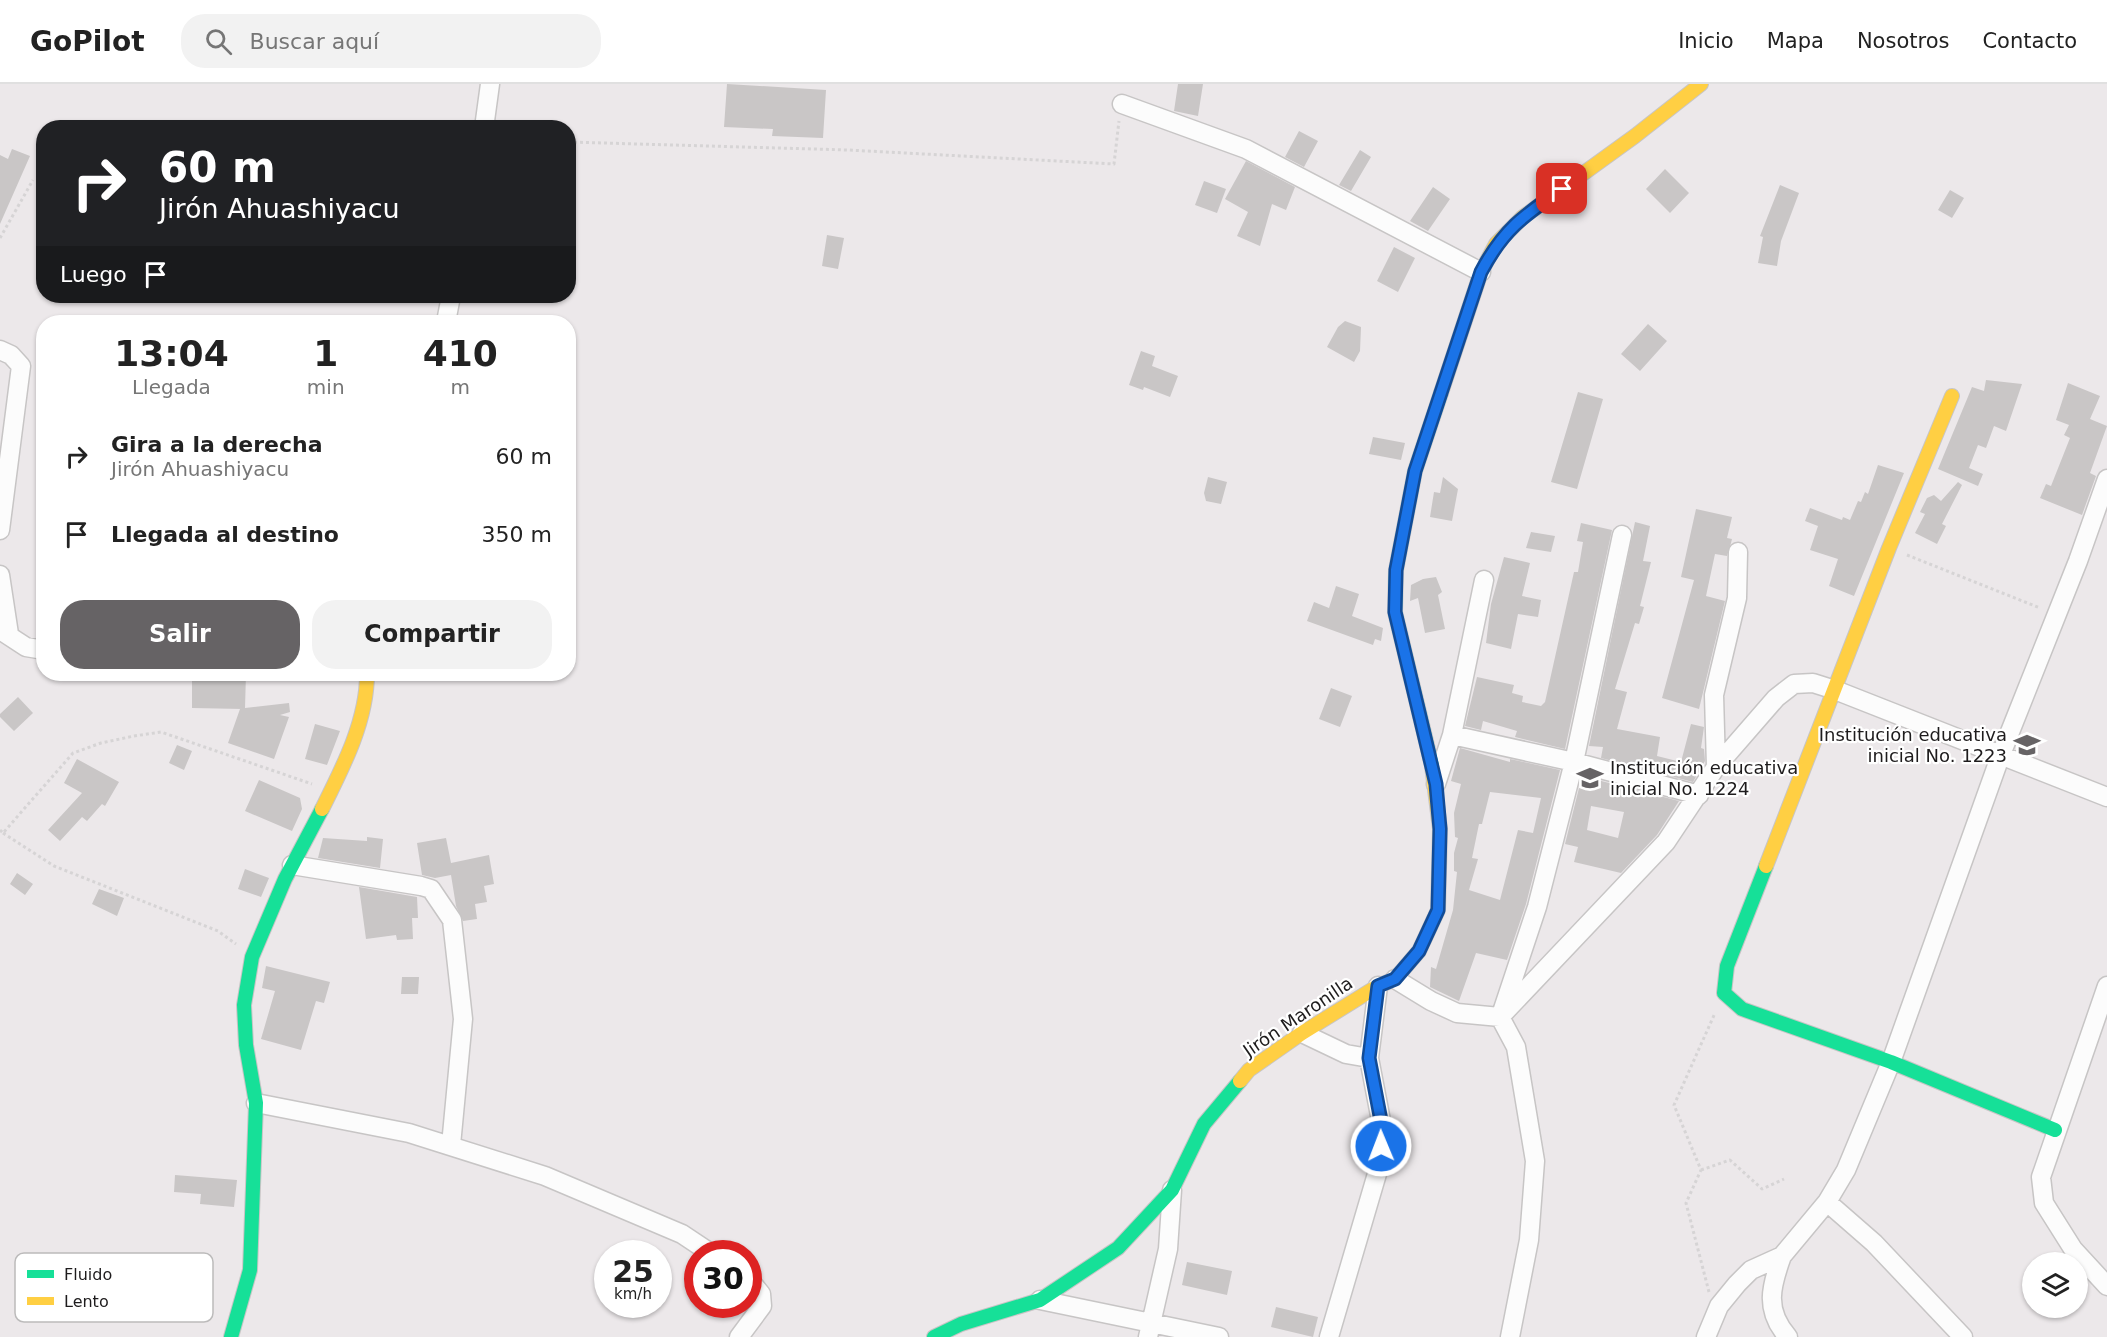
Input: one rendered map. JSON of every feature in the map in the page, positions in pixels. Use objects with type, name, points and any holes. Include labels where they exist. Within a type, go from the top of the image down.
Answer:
[{"type":"street","points":[[485,120],[490,84]]},
{"type":"street","points":[[1500,1017],[1457,1013],[1431,1001],[1395,979],[1419,951],[1438,910],[1440,829],[1436,784],[1395,612],[1396,570],[1415,471],[1481,272],[1496,244],[1523,217],[1635,136],[1701,84]]},
{"type":"street","points":[[1122,104],[1246,149],[1481,272]]},
{"type":"street","points":[[0,350],[11,355],[21,366],[0,530]]},
{"type":"street","points":[[1952,396],[1889,548],[1727,966],[1724,993],[1742,1009],[1891,1062],[2055,1130]]},
{"type":"street","points":[[1788,1337],[1773,1312],[1771,1286],[1782,1256],[1827,1202],[1846,1170],[1891,1062],[2000,757],[2107,478]]},
{"type":"street","points":[[1510,1337],[1529,1240],[1535,1161],[1516,1047],[1500,1017],[1537,907],[1574,762],[1622,535]]},
{"type":"street","points":[[1716,767],[1714,695],[1737,598],[1738,552]]},
{"type":"street","points":[[0,575],[4,632],[26,647],[36,649]]},
{"type":"street","points":[[1436,784],[1452,735],[1484,580]]},
{"type":"street","points":[[231,1337],[250,1270],[256,1103],[246,1045],[244,1005],[252,957],[292,866],[344,766],[367,697],[367,681]]},
{"type":"street","points":[[1500,1017],[1666,842],[1700,795],[1716,767],[1776,698],[1794,684],[1813,683],[1835,690],[2107,798]]},
{"type":"street","points":[[1452,735],[1574,762],[1700,795]]},
{"type":"street","points":[[292,866],[431,889],[452,920],[464,1019],[452,1145]]},
{"type":"street","name":"Jirón Maronilla","points":[[934,1337],[960,1331],[1040,1300],[1075,1279],[1118,1248],[1172,1190],[1204,1124],[1249,1070],[1302,1033],[1378,986],[1395,979]]},
{"type":"street","points":[[1329,1337],[1379,1167],[1382,1126],[1369,1058],[1378,986]]},
{"type":"street","points":[[2107,986],[2055,1130],[2041,1177],[2044,1203],[2073,1249],[2107,1286]]},
{"type":"street","points":[[1302,1033],[1346,1054],[1369,1058]]},
{"type":"street","points":[[256,1103],[409,1133],[452,1145],[545,1176],[682,1234],[691,1240]]},
{"type":"street","points":[[1150,1330],[1168,1249],[1172,1190]]},
{"type":"street","points":[[1827,1202],[1874,1243],[1963,1337]]},
{"type":"street","points":[[1706,1337],[1719,1306],[1737,1284],[1751,1270],[1782,1256]]},
{"type":"street","points":[[1040,1300],[1150,1330],[1219,1337]]},
{"type":"street","points":[[739,1337],[753,1318]]},
{"type":"path","points":[[576,142],[848,150],[1114,164],[1122,104]]},
{"type":"path","points":[[0,238],[33,180]]},
{"type":"path","points":[[1889,548],[2056,614]]},
{"type":"path","points":[[252,957],[218,931],[54,866],[2,831],[73,753],[101,743],[161,732],[331,790]]},
{"type":"path","points":[[1701,1170],[1674,1105],[1724,993]]},
{"type":"path","points":[[1708,1301],[1709,1289],[1686,1203],[1701,1170],[1730,1160],[1762,1189],[1784,1179]]},
{"type":"building","points":[[727,84],[826,90],[823,138],[772,136],[773,129],[724,127]]},
{"type":"building","points":[[1178,84],[1203,84],[1198,116],[1174,111]]},
{"type":"building","points":[[1299,131],[1318,141],[1304,167],[1285,157]]},
{"type":"building","points":[[12,149],[30,156],[0,224],[0,155],[8,159]]},
{"type":"building","points":[[1360,150],[1371,157],[1351,191],[1339,185]]},
{"type":"building","points":[[1246,161],[1295,187],[1286,210],[1272,204],[1260,246],[1237,236],[1248,212],[1225,199]]},
{"type":"building","points":[[1665,169],[1689,193],[1670,213],[1646,189]]},
{"type":"building","points":[[1204,181],[1226,189],[1217,213],[1195,205]]},
{"type":"building","points":[[1780,185],[1799,193],[1781,241],[1777,266],[1758,263],[1763,237],[1760,236]]},
{"type":"building","points":[[1433,187],[1450,199],[1428,231],[1410,221]]},
{"type":"building","points":[[1950,190],[1964,198],[1952,218],[1938,210]]},
{"type":"building","points":[[827,235],[844,238],[838,269],[822,266]]},
{"type":"building","points":[[1394,247],[1415,258],[1398,292],[1377,281]]},
{"type":"building","points":[[1345,321],[1361,327],[1360,351],[1354,362],[1327,347],[1338,327]]},
{"type":"building","points":[[1648,324],[1667,341],[1640,371],[1621,354]]},
{"type":"building","points":[[1141,351],[1155,356],[1152,366],[1178,376],[1170,397],[1144,387],[1143,390],[1129,385]]},
{"type":"building","points":[[1986,380],[2022,384],[2006,431],[1994,426],[1986,448],[1978,445],[1969,468],[1983,474],[1978,486],[1938,469],[1972,387],[1984,391]]},
{"type":"building","points":[[2068,383],[2100,396],[2090,419],[2107,426],[2090,473],[2096,476],[2082,515],[2040,498],[2046,484],[2051,486],[2070,438],[2064,435],[2069,425],[2056,420]]},
{"type":"building","points":[[1578,392],[1603,399],[1577,489],[1551,482]]},
{"type":"building","points":[[1373,437],[1405,443],[1401,460],[1369,454]]},
{"type":"building","points":[[1878,465],[1904,473],[1854,596],[1829,586],[1838,559],[1810,550],[1818,526],[1805,521],[1810,508],[1842,520],[1843,517],[1850,520],[1858,501],[1861,502],[1865,492],[1868,494]]},
{"type":"building","points":[[1208,477],[1227,482],[1221,504],[1206,501],[1204,493]]},
{"type":"building","points":[[1443,477],[1458,489],[1452,521],[1430,517],[1434,492],[1440,493]]},
{"type":"building","points":[[1958,482],[1962,485],[1942,524],[1946,526],[1937,544],[1915,533],[1925,514],[1920,512],[1927,498],[1934,495],[1941,501]]},
{"type":"building","points":[[1696,509],[1732,517],[1727,538],[1732,539],[1727,556],[1715,554],[1706,596],[1725,601],[1699,709],[1662,698],[1694,580],[1681,577]]},
{"type":"building","points":[[1635,522],[1650,526],[1643,561],[1651,562],[1640,606],[1644,607],[1639,624],[1635,623],[1615,689],[1627,692],[1617,729],[1660,737],[1657,756],[1681,762],[1691,724],[1704,727],[1701,748],[1704,749],[1705,761],[1693,782],[1601,758],[1603,747],[1589,746]]},
{"type":"building","points":[[1581,523],[1612,530],[1565,749],[1515,737],[1517,731],[1483,721],[1481,730],[1465,726],[1477,677],[1514,685],[1512,693],[1523,696],[1522,702],[1541,706],[1545,702],[1574,572],[1578,572],[1583,542],[1577,541]]},
{"type":"building","points":[[1531,532],[1555,536],[1551,552],[1526,548]]},
{"type":"building","points":[[1504,557],[1530,563],[1522,596],[1541,600],[1538,617],[1518,614],[1511,649],[1486,643],[1491,604]]},
{"type":"building","points":[[1436,577],[1442,592],[1438,595],[1445,629],[1425,633],[1418,598],[1410,601],[1411,585],[1423,579]]},
{"type":"building","points":[[1336,586],[1359,594],[1352,616],[1383,628],[1381,641],[1375,639],[1373,645],[1307,621],[1314,602],[1329,608]]},
{"type":"building","points":[[192,681],[246,681],[245,708],[289,703],[290,712],[280,715],[289,717],[274,759],[228,743],[240,709],[243,709],[192,708]]},
{"type":"building","points":[[1331,688],[1352,696],[1340,727],[1319,719]]},
{"type":"building","points":[[18,697],[33,713],[14,731],[0,717],[0,714]]},
{"type":"building","points":[[315,724],[340,731],[327,765],[305,759]]},
{"type":"building","points":[[177,745],[192,751],[184,770],[169,763]]},
{"type":"building","points":[[1460,748],[1510,762],[1510,759],[1560,770],[1526,904],[1507,960],[1476,953],[1459,1001],[1430,987],[1431,967],[1436,969],[1453,910],[1457,872],[1454,871],[1454,853],[1458,838],[1455,837],[1454,813],[1461,784],[1451,781]],"holes":[[[1490,792],[1541,798],[1533,833],[1518,830],[1500,900],[1469,890],[1478,859],[1472,858],[1479,824],[1482,824]]]},
{"type":"building","points":[[77,759],[119,782],[105,806],[102,804],[87,821],[82,817],[60,841],[48,830],[82,793],[64,783]]},
{"type":"building","points":[[1582,776],[1679,801],[1657,835],[1621,873],[1574,862],[1578,847],[1565,844]],"holes":[[[1591,806],[1624,812],[1618,838],[1587,830]]]},
{"type":"building","points":[[259,780],[300,798],[302,809],[292,831],[245,811]]},
{"type":"building","points":[[367,837],[383,839],[380,868],[318,858],[323,838],[367,841]]},
{"type":"building","points":[[446,838],[451,863],[489,855],[494,884],[484,886],[487,902],[475,904],[477,919],[463,921],[456,906],[451,875],[435,878],[422,875],[417,843]]},
{"type":"building","points":[[245,869],[269,878],[261,897],[238,889]]},
{"type":"building","points":[[17,873],[33,884],[25,895],[10,884]]},
{"type":"building","points":[[359,887],[417,897],[418,918],[412,918],[413,939],[397,940],[396,935],[366,939]]},
{"type":"building","points":[[99,889],[124,898],[117,916],[92,904]]},
{"type":"building","points":[[266,966],[330,982],[324,1003],[316,1001],[301,1050],[261,1039],[275,991],[262,988]]},
{"type":"building","points":[[402,977],[419,977],[418,994],[401,994]]},
{"type":"building","points":[[175,1175],[237,1180],[234,1207],[200,1204],[201,1194],[174,1192]]},
{"type":"building","points":[[1187,1262],[1232,1271],[1227,1295],[1182,1285]]},
{"type":"building","points":[[1276,1307],[1318,1317],[1313,1337],[1271,1327]]},
{"type":"traffic: fast","points":[[1432,766],[1395,612],[1396,570],[1415,471],[1441,393]]},
{"type":"traffic: fast","points":[[231,1337],[250,1270],[256,1103],[246,1045],[244,1005],[252,957],[285,879],[322,809]]},
{"type":"traffic: fast","points":[[1766,866],[1727,966],[1724,993],[1742,1009],[1891,1062],[2055,1130]]},
{"type":"traffic: fast","points":[[934,1337],[961,1324],[1040,1300],[1118,1248],[1172,1190],[1204,1124],[1240,1081]]},
{"type":"traffic: slow","points":[[1441,393],[1481,272],[1496,244],[1523,217],[1635,136],[1701,84]]},
{"type":"traffic: slow","points":[[1766,866],[1889,548],[1952,396]]},
{"type":"traffic: slow","points":[[322,809],[358,726],[367,681]]},
{"type":"traffic: slow","points":[[1240,1081],[1249,1070],[1302,1033],[1378,986],[1395,979],[1419,951],[1438,910],[1440,829],[1432,766]]},
{"type":"place","name":"Institución educativa inicial No. 1223","points":[[2027,745]]},
{"type":"place","name":"Institución educativa inicial No. 1224","points":[[1590,778]]},
{"type":"route","points":[[1381,1146],[1382,1126],[1369,1058],[1378,986],[1395,979],[1419,951],[1438,910],[1441,885],[1436,784],[1395,612],[1396,570],[1402,530],[1415,471],[1481,272],[1496,244],[1523,217],[1562,189]]}]
